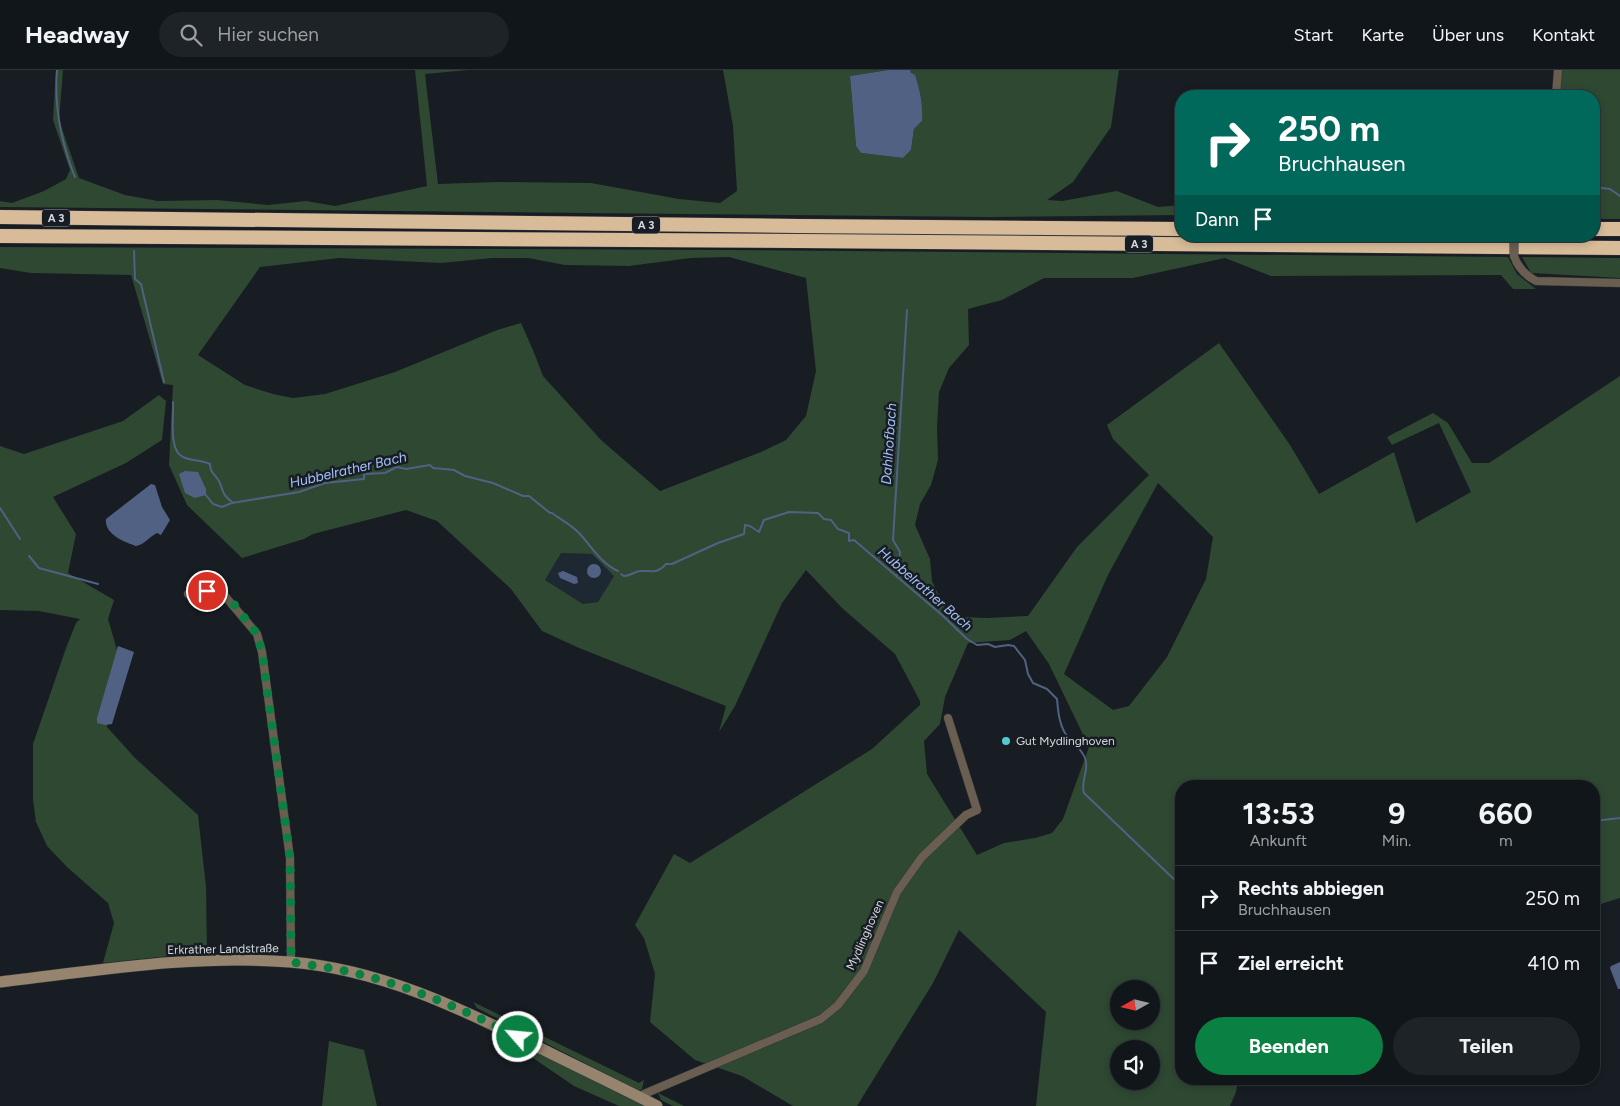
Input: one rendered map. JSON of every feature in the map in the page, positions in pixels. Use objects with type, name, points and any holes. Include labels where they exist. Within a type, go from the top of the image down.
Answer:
[{"type":"highway","name":"A 3","points":[[0,217],[1175,229]]},
{"type":"highway","points":[[1600,230],[1620,229]]},
{"type":"highway","name":"A 3","points":[[0,236],[799,240],[1620,248]]},
{"type":"street","points":[[1556,90],[1558,70]]},
{"type":"street","points":[[1514,242],[1514,256],[1519,268],[1536,281],[1620,283]]},
{"type":"street","points":[[188,594],[196,591],[207,591],[224,594],[257,634],[262,652],[290,858],[291,962]]},
{"type":"street","name":"Mydlinghoven","points":[[642,1098],[644,1094],[821,1019],[838,1004],[864,971],[897,892],[922,858],[966,814],[977,810],[948,718]]},
{"type":"street","name":"Erkrather Landstraße","points":[[0,982],[179,963],[246,960],[291,962],[366,976],[428,996],[490,1023],[657,1106]]},
{"type":"shaded area","points":[[560,553],[592,554],[614,576],[598,603],[583,604],[545,580]]},
{"type":"green space","points":[[56,70],[63,70],[59,120],[79,178],[125,195],[158,201],[217,200],[268,205],[306,201],[335,206],[427,186],[415,70],[468,70],[425,74],[438,184],[498,182],[591,183],[679,199],[720,203],[737,191],[733,126],[723,70],[888,70],[850,76],[856,146],[861,153],[903,158],[911,150],[914,129],[922,121],[922,108],[910,70],[1119,70],[1111,127],[1073,182],[1047,200],[1062,201],[1117,191],[1158,207],[1175,206],[1175,215],[988,217],[0,207],[0,201],[12,203],[44,191],[66,179],[70,170],[53,120]]},
{"type":"green space","points":[[1562,70],[1620,70],[1620,219],[1600,219],[1600,90],[1560,90]]},
{"type":"green space","points":[[0,247],[728,250],[1508,257],[1517,274],[1536,289],[1513,289],[1501,275],[1271,276],[1225,258],[1133,278],[1044,278],[1002,300],[968,309],[969,345],[949,368],[939,392],[938,460],[931,485],[920,504],[915,525],[930,559],[932,581],[943,604],[961,617],[1028,616],[1077,547],[1149,475],[1113,439],[1107,425],[1219,343],[1290,445],[1319,494],[1394,452],[1416,523],[1471,492],[1439,423],[1392,445],[1387,437],[1433,413],[1448,423],[1472,463],[1489,463],[1620,376],[1620,898],[1600,904],[1600,780],[1175,780],[1175,1085],[1242,1085],[1237,1086],[1230,1106],[1036,1106],[1046,1012],[959,930],[933,983],[857,1106],[793,1106],[742,1076],[695,1060],[650,1022],[655,974],[644,938],[635,925],[674,854],[690,863],[872,749],[920,705],[920,701],[895,654],[842,608],[806,570],[782,603],[735,706],[719,732],[726,706],[579,648],[542,631],[511,589],[437,521],[406,510],[313,534],[304,539],[242,558],[187,505],[169,465],[173,385],[163,384],[131,275],[31,273],[0,268]],"holes":[[[729,257],[806,278],[816,371],[806,416],[786,440],[761,452],[660,491],[601,440],[543,376],[521,323],[497,330],[395,372],[325,394],[293,398],[245,385],[198,355],[260,267],[339,258],[441,263],[492,258],[528,258],[565,265],[629,266],[691,258]],[[1158,483],[1213,537],[1206,579],[1167,657],[1129,706],[1113,710],[1064,674],[1108,575]],[[561,553],[592,554],[614,576],[598,602],[583,604],[545,580]],[[1026,631],[1049,664],[1089,747],[1063,819],[1052,833],[1004,843],[977,855],[927,774],[924,741],[940,724],[945,697],[968,643],[1010,640]]]},
{"type":"green space","points":[[1522,257],[1620,258],[1620,278],[1531,273]]},
{"type":"green space","points":[[159,395],[166,401],[162,440],[126,463],[53,497],[76,534],[68,573],[114,600],[108,619],[117,650],[107,727],[135,758],[198,815],[206,887],[207,952],[103,963],[114,923],[108,903],[67,867],[47,846],[36,822],[33,800],[33,744],[66,648],[76,623],[80,619],[39,611],[0,610],[0,446],[24,454],[123,421]]},
{"type":"green space","points":[[473,1002],[639,1083],[644,1080],[642,1089],[639,1091],[477,1008]]},
{"type":"green space","points":[[431,1004],[463,1015],[649,1106],[619,1106],[574,1086],[502,1037],[467,1019]]},
{"type":"green space","points":[[329,1041],[364,1050],[377,1106],[322,1106]]},
{"type":"green space","points":[[658,1093],[684,1106],[673,1106],[661,1100]]},
{"type":"water","points":[[888,70],[910,70],[915,75],[921,98],[922,121],[914,129],[911,150],[903,158],[861,153],[856,146],[850,76]]},
{"type":"water","points":[[185,471],[198,472],[206,489],[206,495],[195,498],[185,493],[179,474]]},
{"type":"water","points":[[151,484],[155,485],[162,507],[170,520],[161,535],[157,533],[136,546],[121,540],[111,533],[106,524],[106,519]]},
{"type":"water","points":[[591,564],[597,564],[601,571],[597,578],[591,578],[587,574],[587,568]]},
{"type":"water","points":[[563,571],[577,577],[578,583],[574,584],[560,578],[558,573]]},
{"type":"water","points":[[118,646],[134,652],[112,724],[105,725],[97,723],[97,718]]},
{"type":"water","points":[[1620,962],[1620,989],[1618,989],[1610,968]]},
{"type":"waterway","points":[[57,70],[56,84],[62,138],[75,177]]},
{"type":"waterway","points":[[1600,188],[1610,189],[1620,196]]},
{"type":"waterway","points":[[134,251],[135,279],[141,284],[164,382]]},
{"type":"waterway","name":"Dahlhofbach","points":[[897,577],[900,552],[893,540],[907,310]]},
{"type":"waterway","points":[[173,402],[175,448],[183,457],[210,464],[224,494],[232,502]]},
{"type":"waterway","name":"Hubbelrather Bach","points":[[205,494],[213,504],[222,507],[232,503],[299,492],[325,483],[364,479],[364,474],[385,473],[397,467],[406,469],[430,465],[433,468],[454,470],[465,476],[493,483],[523,496],[529,496],[550,513],[575,529],[601,559],[618,571]]},
{"type":"waterway","name":"Hubbelrather Bach","points":[[0,508],[20,539]]},
{"type":"waterway","name":"Hubbelrather Bach","points":[[621,574],[626,576],[640,571],[659,570],[666,564],[672,564],[718,543],[744,534],[745,525],[759,532],[764,520],[789,512],[818,513],[824,519],[831,520],[838,529],[849,533],[849,541],[854,540],[942,615],[967,639],[977,645],[988,644],[995,647],[1014,646],[1025,660],[1028,674],[1033,683],[1047,689],[1057,699],[1063,729],[1085,758],[1084,793],[1175,880]]},
{"type":"waterway","name":"Hubbelrather Bach","points":[[29,556],[39,568],[98,584]]},
{"type":"waterway","name":"Hubbelrather Bach","points":[[1600,820],[1620,818]]},
{"type":"place","name":"Gut Mydlinghoven","points":[[1006,741]]},
{"type":"route","points":[[207,591],[224,594],[233,603],[257,634],[262,652],[290,858],[291,962],[366,976],[421,993],[518,1037]]}]
